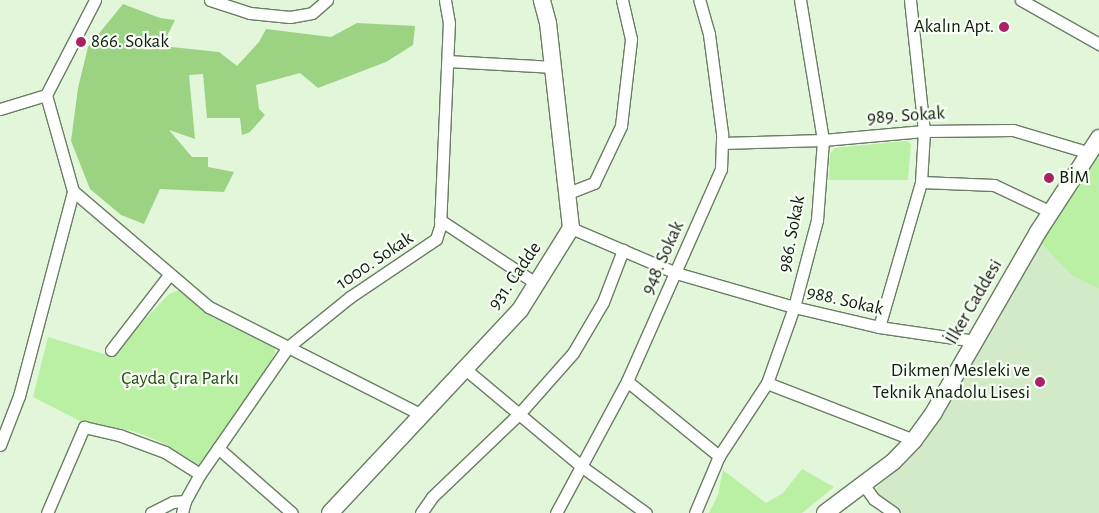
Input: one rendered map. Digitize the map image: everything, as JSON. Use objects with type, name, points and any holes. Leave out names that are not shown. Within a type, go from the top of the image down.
[{"type":"main road","points":[[542,0],[553,67],[571,228]]},
{"type":"main road","name":"İlker Caddesi","points":[[825,513],[863,484],[914,440],[1099,138]]},
{"type":"main road","name":"931. Cadde","points":[[330,513],[420,414],[520,310],[571,228]]},
{"type":"street","points":[[0,445],[73,191],[46,95],[95,0]]},
{"type":"street","points":[[210,0],[250,13],[290,17],[312,13],[327,0]]},
{"type":"street","name":"1000. Sokak","points":[[184,507],[200,474],[288,347],[366,285],[433,244],[440,220],[448,61],[449,22],[445,0]]},
{"type":"street","points":[[568,193],[594,182],[621,126],[631,39],[622,0]]},
{"type":"street","name":"948. Sokak","points":[[556,513],[627,381],[721,169],[722,143],[710,34],[699,0]]},
{"type":"street","name":"986. Sokak","points":[[695,513],[719,456],[766,383],[794,307],[817,220],[823,140],[800,0]]},
{"type":"street","points":[[879,328],[921,182],[924,131],[910,0]]},
{"type":"street","points":[[1021,0],[1099,44]]},
{"type":"street","points":[[448,61],[553,67]]},
{"type":"street","points":[[0,109],[46,95]]},
{"type":"street","name":"989. Sokak","points":[[722,143],[823,140],[924,131],[1013,130],[1090,153]]},
{"type":"street","points":[[921,182],[994,185],[1052,212]]},
{"type":"street","points":[[73,191],[168,275],[209,307],[420,414]]},
{"type":"street","points":[[440,220],[537,284]]},
{"type":"street","name":"988. Sokak","points":[[571,228],[676,273],[794,307],[879,328],[975,341]]},
{"type":"street","points":[[421,513],[432,497],[519,414],[573,353],[602,302],[623,250]]},
{"type":"street","points":[[111,350],[168,275]]},
{"type":"street","points":[[464,368],[581,466],[646,513]]},
{"type":"street","points":[[627,381],[719,456]]},
{"type":"street","points":[[766,383],[914,440]]},
{"type":"street","points":[[47,513],[84,428],[119,435],[165,452],[200,474]]},
{"type":"street","points":[[218,448],[292,513]]},
{"type":"street","points":[[863,484],[874,499],[894,513]]},
{"type":"street","points":[[150,513],[173,502],[184,507]]},
{"type":"shaded area","points":[[1041,243],[1070,274],[1099,289],[1099,513],[902,513],[876,494],[874,490],[920,448],[940,420]]},
{"type":"green space","points":[[123,4],[160,18],[175,20],[162,46],[219,52],[237,66],[259,42],[266,29],[331,37],[357,23],[415,26],[413,45],[386,62],[318,88],[300,73],[256,85],[259,109],[265,115],[250,132],[242,135],[240,118],[207,118],[203,74],[189,75],[195,139],[169,130],[192,157],[208,157],[208,167],[234,172],[224,192],[160,189],[144,224],[121,215],[90,189],[71,141],[78,88],[88,47]]},
{"type":"green space","points":[[906,141],[911,144],[908,180],[829,180],[830,154],[835,148]]},
{"type":"green space","points":[[1099,154],[1099,289],[1070,274],[1041,243]]},
{"type":"green space","name":"Çayda Çıra Parkı","points":[[179,290],[214,318],[250,331],[275,346],[275,353],[267,368],[200,466],[161,442],[133,431],[80,421],[33,397],[48,337],[110,356],[169,294]]},
{"type":"green space","points":[[802,469],[834,487],[802,513],[709,513],[718,495],[723,470],[766,503],[783,493]]},
{"type":"place","name":"Akalın Apt.","points":[[1004,27]]},
{"type":"place","name":"866. Sokak","points":[[81,42]]},
{"type":"place","name":"BİM","points":[[1049,178]]},
{"type":"place","name":"Dikmen Mesleki ve Teknik Anadolu Lisesi","points":[[1040,382]]}]
